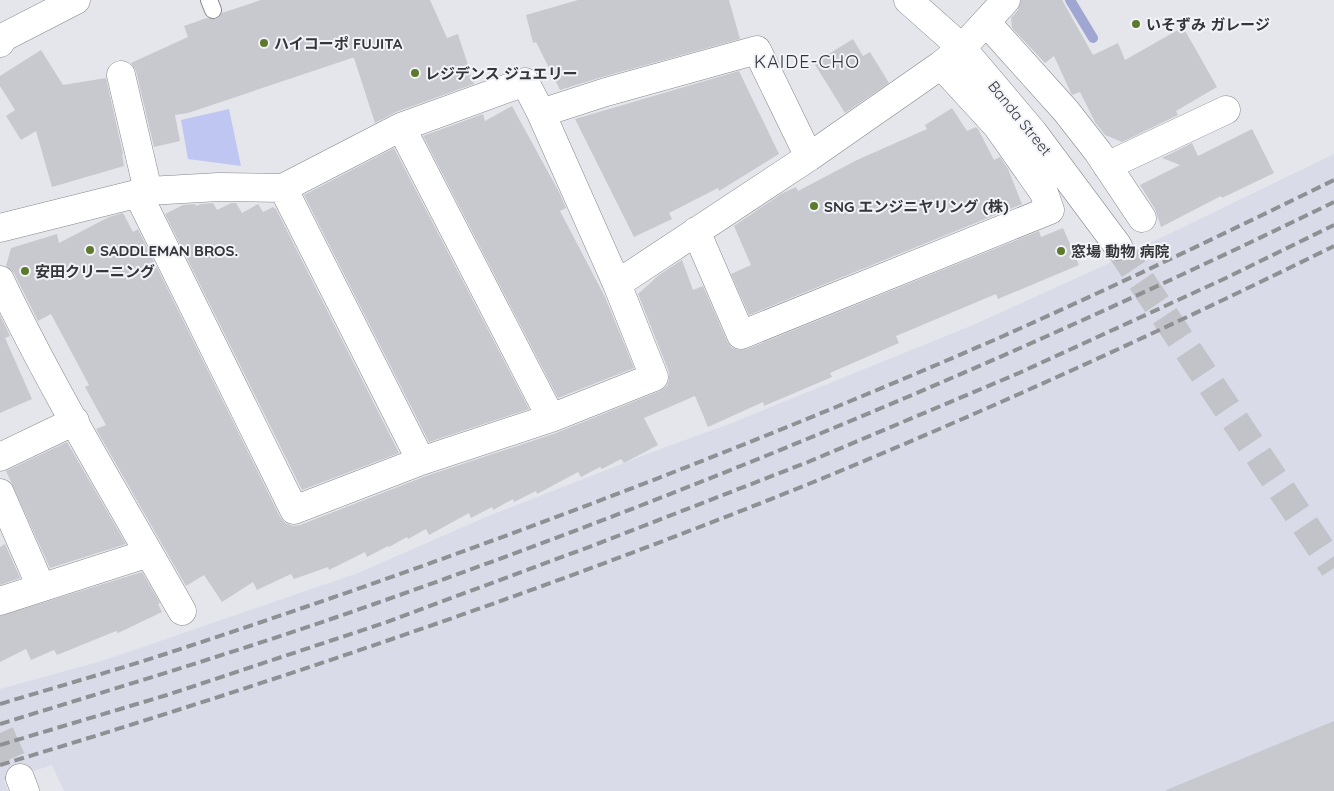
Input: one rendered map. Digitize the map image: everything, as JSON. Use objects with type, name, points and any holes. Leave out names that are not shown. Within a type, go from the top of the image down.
[{"type":"street","points":[[1,36],[76,0]]},
{"type":"street","name":"Banda Street","points":[[908,0],[951,56],[1033,132],[1118,246]]},
{"type":"street","points":[[617,284],[809,157],[951,56],[1006,0]]},
{"type":"street","points":[[986,22],[1066,111],[1107,166],[1142,218]]},
{"type":"street","points":[[541,113],[606,92],[757,50],[809,157]]},
{"type":"street","points":[[696,231],[741,335],[1050,210],[1044,192],[997,126],[951,56]]},
{"type":"street","points":[[0,228],[143,193],[219,187],[283,188],[401,127],[525,82],[541,113],[617,284],[654,377],[551,418],[422,460],[294,510],[143,193],[121,75]]},
{"type":"street","points":[[1107,166],[1226,110]]},
{"type":"street","points":[[401,127],[551,418]]},
{"type":"street","points":[[283,188],[422,460]]},
{"type":"street","points":[[0,280],[75,421],[182,611]]},
{"type":"street","points":[[0,457],[75,421]]},
{"type":"street","points":[[0,493],[41,588]]},
{"type":"street","points":[[0,601],[149,554]]},
{"type":"shaded area","points":[[229,109],[241,166],[188,159],[181,120]]},
{"type":"shaded area","points":[[1334,154],[1334,791],[64,791],[52,765],[4,781],[8,791],[0,791],[0,689],[102,661],[358,573],[486,517],[729,424],[973,325],[1101,267]]},
{"type":"building","points":[[261,0],[430,0],[447,38],[458,34],[474,84],[396,112],[375,123],[354,58],[352,58],[188,113],[175,115],[180,141],[154,147],[136,71],[131,63],[188,37],[184,26],[207,18],[216,19],[222,13]]},
{"type":"building","points":[[578,0],[729,0],[740,39],[560,90],[536,42],[533,43],[526,15]]},
{"type":"building","points":[[1021,0],[1062,0],[1093,55],[1118,43],[1125,60],[1183,27],[1217,87],[1176,111],[1178,115],[1122,142],[1105,135],[1095,122],[1080,92],[1072,95],[1054,56],[1045,63],[1012,28],[1011,18],[1018,10]]},
{"type":"building","points":[[853,39],[863,56],[870,52],[889,83],[845,113],[814,63]]},
{"type":"building","points":[[41,50],[63,85],[106,78],[124,166],[52,187],[36,131],[21,140],[6,116],[15,110],[0,86],[0,76]]},
{"type":"building","points":[[739,71],[779,154],[719,191],[718,188],[669,213],[672,219],[634,237],[575,119]]},
{"type":"building","points":[[512,106],[559,192],[566,208],[560,211],[605,297],[634,368],[558,398],[423,136],[483,114],[485,121]]},
{"type":"building","points":[[952,108],[967,131],[976,127],[978,129],[994,160],[1000,157],[1008,169],[1022,204],[749,315],[731,274],[751,265],[734,226],[781,194],[796,187],[798,191],[857,160],[927,129],[925,125]]},
{"type":"building","points":[[1252,129],[1274,173],[1222,198],[1221,196],[1161,227],[1155,209],[1140,185],[1180,165],[1162,158],[1192,143],[1198,156]]},
{"type":"building","points":[[394,148],[529,409],[429,442],[304,195]]},
{"type":"building","points":[[213,203],[217,210],[231,203],[236,203],[242,213],[258,204],[263,212],[273,207],[276,209],[399,453],[302,490],[165,214],[183,205],[195,204],[196,206]]},
{"type":"building","points":[[123,213],[133,232],[138,229],[280,517],[285,523],[293,526],[300,525],[426,476],[556,433],[660,391],[667,386],[669,372],[638,294],[659,275],[682,260],[693,290],[703,286],[727,341],[732,348],[739,350],[747,349],[1039,231],[1041,237],[1063,228],[1079,265],[998,299],[996,294],[896,336],[899,343],[830,373],[832,377],[764,406],[763,402],[708,427],[695,396],[644,418],[658,445],[624,463],[621,459],[581,477],[578,472],[537,494],[536,491],[514,502],[513,499],[493,510],[492,507],[471,518],[469,513],[429,535],[426,529],[367,557],[365,552],[329,570],[328,567],[294,579],[291,574],[257,590],[253,582],[222,602],[204,575],[186,586],[96,429],[106,425],[85,387],[89,385],[51,314],[38,321],[14,273],[6,266],[11,248],[57,234],[59,243],[109,217]]},
{"type":"building","points":[[0,315],[10,336],[5,338],[32,399],[0,413]]},
{"type":"building","points":[[67,442],[126,544],[50,568],[6,471]]},
{"type":"building","points":[[5,544],[20,578],[0,585],[0,547]]},
{"type":"building","points":[[142,572],[160,603],[158,604],[162,612],[118,633],[116,631],[57,655],[54,650],[31,660],[26,649],[0,662],[0,616]]},
{"type":"building","points":[[1334,721],[1334,791],[1166,791],[1166,790]]},
{"type":"waterway","points":[[1070,0],[1093,38]]},
{"type":"tunnel","points":[[1118,246],[1334,568]]},
{"type":"tunnel","points":[[0,733],[20,778]]},
{"type":"railway","points":[[0,704],[159,656],[266,621],[478,546],[689,466],[1001,337],[1168,260],[1334,180]]},
{"type":"railway","points":[[0,724],[284,635],[377,603],[499,559],[742,466],[1099,313],[1334,202]]},
{"type":"railway","points":[[0,745],[167,695],[384,623],[597,544],[808,462],[1019,373],[1226,278],[1334,225]]},
{"type":"railway","points":[[0,765],[309,667],[513,596],[716,521],[882,454],[1012,397],[1206,308],[1334,246]]},
{"type":"place","name":"いそずみ ガレージ","points":[[1136,24]]},
{"type":"place","name":"ハイコーポ FUJITA","points":[[264,43]]},
{"type":"place","name":"レジデンス ジュエリー","points":[[415,73]]},
{"type":"place","name":"SNG エンジニヤリング (株)","points":[[814,206]]},
{"type":"place","name":"SADDLEMAN BROS.","points":[[90,250]]},
{"type":"place","name":"窓場 動物 病院","points":[[1061,251]]},
{"type":"place","name":"安田クリーニング","points":[[25,271]]},
{"type":"district","name":"KAIDE-CHO","points":[[807,61]]}]
